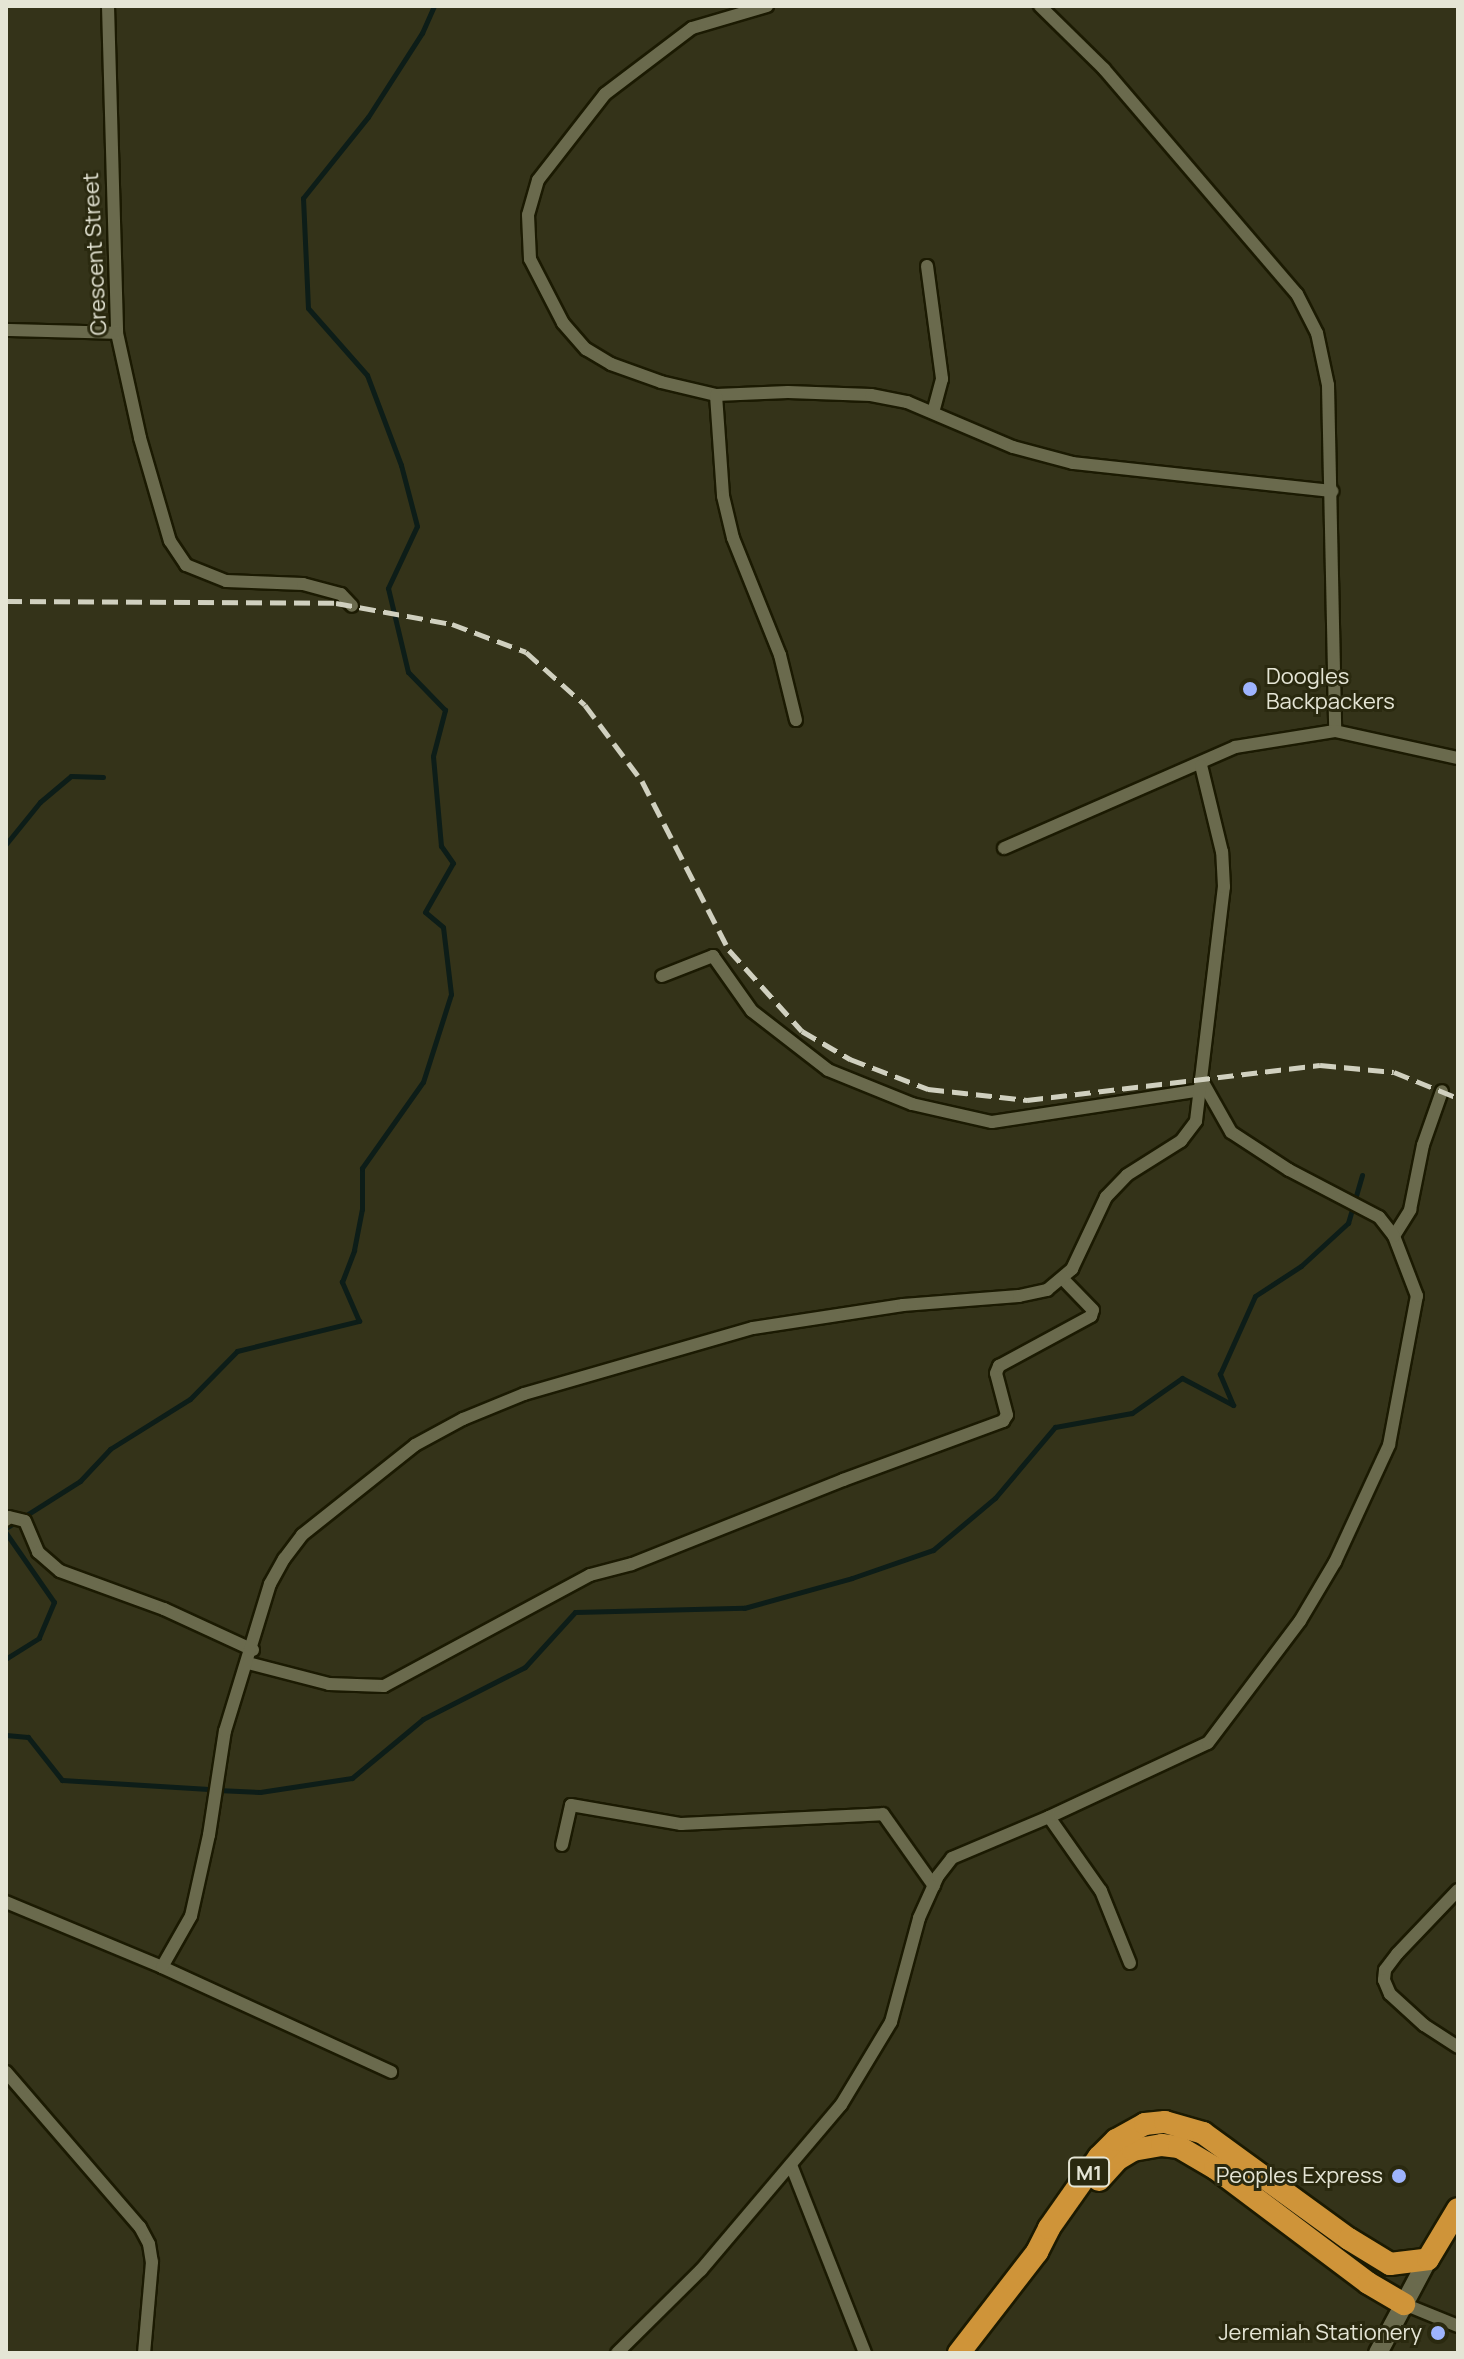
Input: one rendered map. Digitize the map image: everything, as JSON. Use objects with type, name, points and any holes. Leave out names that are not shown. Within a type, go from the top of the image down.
[{"type":"highway","name":"M1","points":[[959,2353],[1037,2252],[1049,2228],[1107,2148],[1133,2129],[1165,2122],[1203,2133],[1349,2239],[1390,2264],[1428,2259]]},
{"type":"highway","name":"M1","points":[[1037,2252],[1058,2236],[1118,2159],[1133,2150],[1162,2145],[1179,2147],[1215,2168],[1368,2283],[1404,2304]]},
{"type":"highway","points":[[1428,2259],[1458,2209]]},
{"type":"street","name":"Crescent Street","points":[[108,6],[117,333],[140,438],[170,541],[186,565],[226,581],[303,584],[341,594],[352,606]]},
{"type":"street","points":[[767,6],[692,28],[605,94],[538,180],[528,215],[530,259],[563,323],[586,349],[611,364],[661,382],[716,395],[788,392],[871,395],[907,402],[1013,447],[1073,463],[1332,491]]},
{"type":"street","points":[[1040,6],[1104,69],[1297,294],[1317,333],[1328,385],[1335,731]]},
{"type":"street","points":[[927,266],[942,379],[933,412]]},
{"type":"street","points":[[6,330],[117,333]]},
{"type":"street","points":[[716,395],[723,496],[733,538],[780,655],[796,720]]},
{"type":"street","points":[[1004,848],[1201,765],[1235,747],[1335,731],[1458,758]]},
{"type":"street","points":[[162,1967],[191,1916],[209,1835],[220,1756],[270,1584],[302,1535],[415,1445],[463,1419],[524,1394],[753,1328],[903,1305],[1019,1296],[1047,1290],[1072,1269],[1106,1197],[1127,1175],[1190,1132],[1196,1121],[1224,887],[1222,852],[1201,765]]},
{"type":"street","points":[[662,976],[713,956],[752,1011],[828,1070],[912,1104],[992,1122],[1200,1085]]},
{"type":"street","points":[[617,2353],[701,2270],[831,2120],[891,2022],[919,1918],[952,1858],[1208,1743],[1300,1621],[1321,1586],[1389,1445],[1417,1296],[1394,1236],[1379,1217],[1289,1170],[1231,1132],[1200,1085]]},
{"type":"street","points":[[1394,1236],[1410,1210],[1423,1145],[1442,1091]]},
{"type":"street","points":[[6,1520],[9,1517],[25,1521],[38,1552],[60,1571],[164,1609],[250,1656],[329,1684],[384,1686],[590,1575],[632,1564],[843,1480],[1003,1421],[1007,1415],[996,1373],[999,1366],[1091,1316],[1093,1310],[1063,1279]]},
{"type":"street","points":[[562,1845],[571,1805],[681,1824],[883,1814],[934,1886]]},
{"type":"street","points":[[1049,1817],[1101,1891],[1130,1963]]},
{"type":"street","points":[[1458,1890],[1397,1954],[1385,1970],[1384,1980],[1390,1994],[1424,2025],[1458,2047]]},
{"type":"street","points":[[6,1902],[162,1967],[391,2072]]},
{"type":"street","points":[[6,2072],[132,2218],[149,2244],[152,2262],[144,2353]]},
{"type":"street","points":[[791,2165],[865,2353]]},
{"type":"street","points":[[1378,2353],[1428,2259]]},
{"type":"street","points":[[1404,2304],[1458,2326]]},
{"type":"waterway","points":[[6,1528],[80,1481],[110,1449],[190,1399],[237,1351],[359,1321],[342,1282],[354,1250],[362,1209],[362,1168],[423,1082],[451,994],[443,927],[425,912],[453,863],[441,846],[433,756],[445,710],[408,672],[388,588],[417,526],[401,465],[367,375],[308,308],[303,198],[368,117],[422,33],[434,6]]},
{"type":"waterway","points":[[6,844],[40,802],[71,776],[103,777]]},
{"type":"waterway","points":[[217,1790],[260,1792],[352,1778],[423,1719],[525,1667],[575,1612],[744,1608],[852,1578],[933,1550],[995,1498],[1055,1427],[1132,1413],[1182,1378],[1233,1405],[1220,1374],[1255,1296],[1301,1266],[1348,1223],[1362,1175]]},
{"type":"waterway","points":[[6,1533],[54,1602],[39,1638],[6,1659]]},
{"type":"waterway","points":[[6,1735],[28,1737],[62,1780],[209,1789]]},
{"type":"railway","points":[[6,601],[336,603],[452,624],[526,652],[585,705],[642,781],[729,950],[802,1031],[850,1059],[928,1089],[1027,1100],[1320,1065],[1394,1072],[1458,1098]]},
{"type":"place","name":"Doogles Backpackers","points":[[1250,689]]},
{"type":"place","name":"Peoples Express","points":[[1399,2176]]},
{"type":"place","name":"Jeremiah Stationery","points":[[1438,2333]]}]
